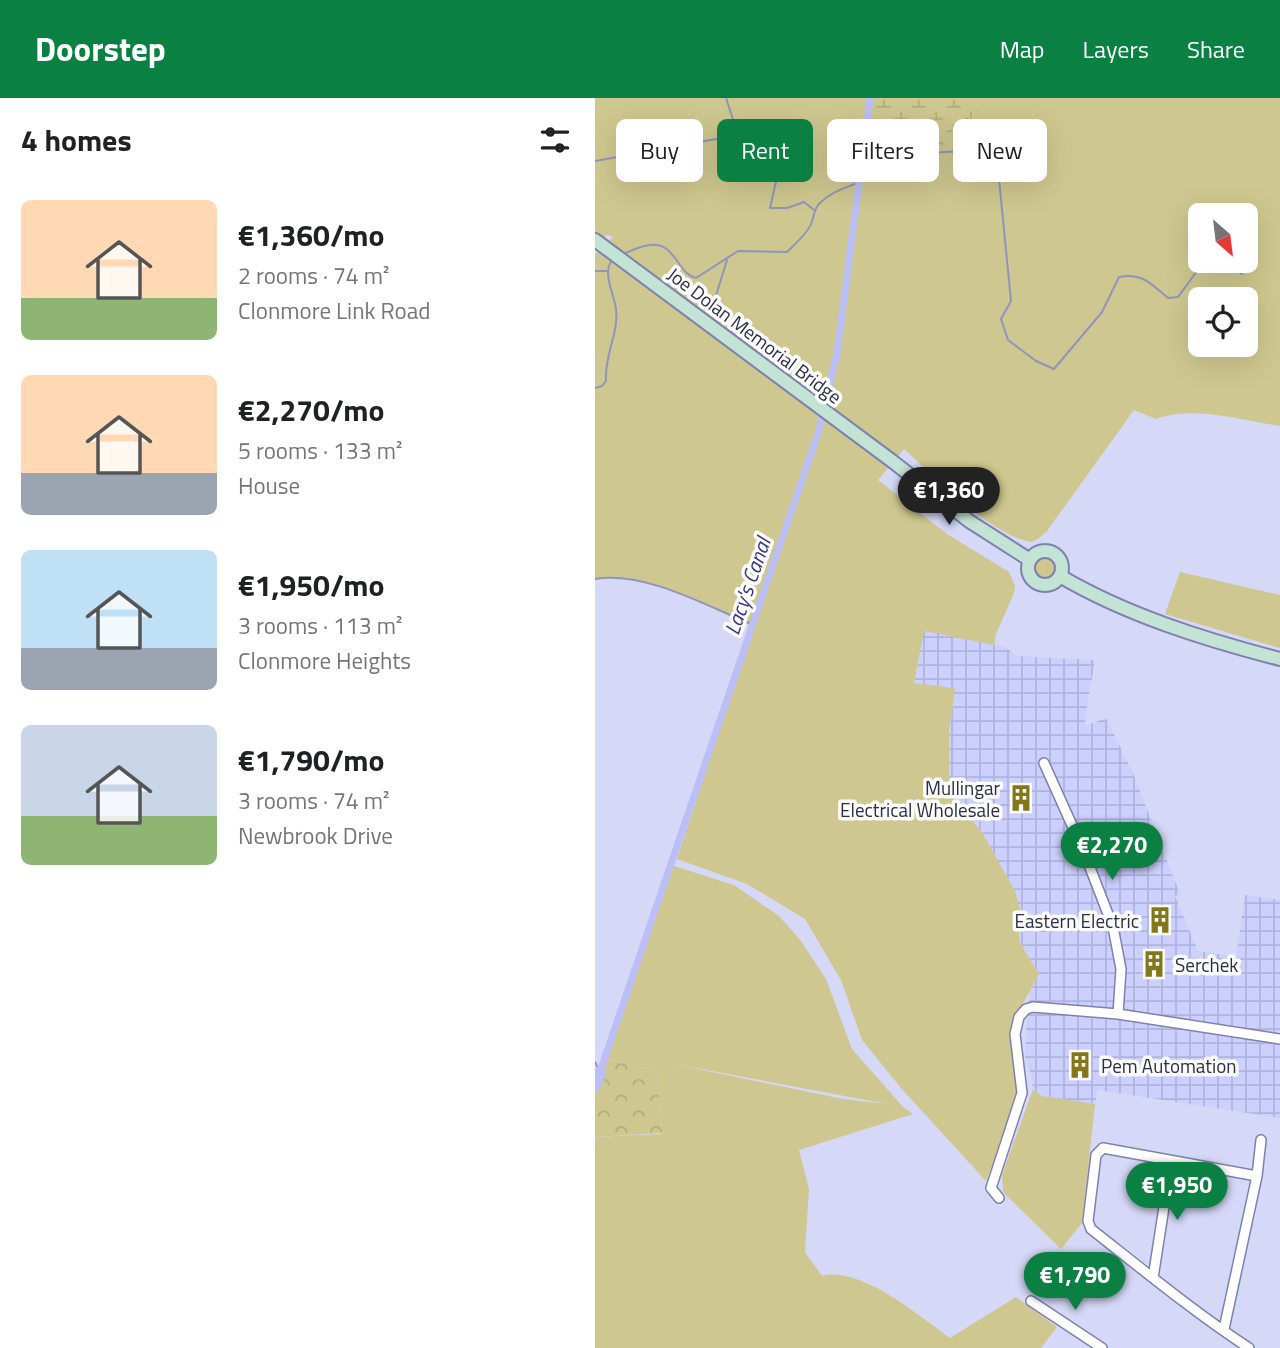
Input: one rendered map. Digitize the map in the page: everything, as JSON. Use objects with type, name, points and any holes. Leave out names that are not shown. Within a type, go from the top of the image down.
[{"type":"main road","name":"Joe Dolan Memorial Bridge","points":[[595,240],[969,521],[1030,560]]},
{"type":"main road","points":[[1037,553],[1052,553],[1060,560],[1060,576],[1048,585],[1037,584],[1029,576],[1030,560],[1037,553]]},
{"type":"main road","points":[[1060,576],[1110,604],[1149,619],[1280,659]]},
{"type":"street","points":[[1044,763],[1084,852],[1113,927],[1121,969],[1118,1014]]},
{"type":"street","points":[[999,1198],[991,1188],[1022,1093],[1015,1034],[1019,1017],[1026,1009],[1033,1007],[1118,1014],[1280,1039]]},
{"type":"street","points":[[1224,1329],[1257,1176],[1261,1140]]},
{"type":"street","points":[[1249,1348],[1153,1278],[1091,1228],[1088,1221],[1096,1156],[1103,1148],[1257,1176]]},
{"type":"street","points":[[1153,1278],[1171,1162]]},
{"type":"street","points":[[1031,1301],[1102,1348]]},
{"type":"shaded area","points":[[924,630],[1005,647],[1017,656],[1095,660],[1085,726],[1106,718],[1133,773],[1180,894],[1175,896],[1198,951],[1236,957],[1245,895],[1280,900],[1280,1118],[1098,1090],[1095,1104],[1042,1096],[1033,1089],[1025,1057],[1026,1032],[1030,992],[1039,974],[1020,943],[1018,927],[1023,922],[1015,891],[983,834],[956,800],[949,786],[949,732],[955,688],[914,684]]},
{"type":"green space","points":[[595,98],[870,98],[868,119],[827,119],[827,182],[939,182],[939,154],[953,152],[953,182],[1047,182],[1047,119],[971,119],[980,98],[1280,98],[1280,426],[1201,413],[1156,419],[1134,410],[1047,531],[1032,542],[999,529],[981,517],[904,449],[878,480],[947,534],[1009,572],[1015,586],[994,645],[924,631],[914,683],[955,688],[949,732],[949,784],[956,800],[983,834],[1015,891],[1024,922],[1018,927],[1020,943],[1039,974],[1015,1022],[1011,1043],[1018,1078],[1017,1094],[1006,1132],[986,1181],[901,1088],[862,1040],[841,980],[805,919],[747,884],[677,859],[753,627],[655,585],[615,578],[595,579],[595,254],[613,237],[607,235],[595,249]]},
{"type":"green space","points":[[870,98],[980,98],[971,119],[953,119],[953,152],[939,154],[939,119],[868,119]]},
{"type":"green space","points":[[1045,556],[1053,560],[1057,568],[1053,576],[1045,580],[1037,576],[1033,568],[1037,560]]},
{"type":"green space","points":[[1180,572],[1280,595],[1280,648],[1165,614]]},
{"type":"green space","points":[[674,866],[734,885],[779,916],[801,941],[826,979],[852,1049],[903,1107],[913,1114],[799,1150],[809,1189],[805,1252],[822,1276],[854,1278],[871,1285],[950,1338],[1016,1297],[1057,1327],[1041,1348],[595,1348],[595,1137],[662,1134],[658,1071],[604,1059]],"holes":[[[669,1063],[887,1104],[843,1099]]]},
{"type":"green space","points":[[604,1059],[658,1071],[662,1133],[595,1137],[595,1086]]},
{"type":"green space","points":[[1033,1089],[1042,1096],[1095,1104],[1082,1223],[1061,1249],[1003,1192],[1002,1175]]},
{"type":"waterway","points":[[726,98],[738,135],[774,139],[780,164],[770,208],[787,208],[804,202],[814,210]]},
{"type":"waterway","name":"Lacy's Canal","points":[[600,1072],[818,433],[837,353],[870,98]]},
{"type":"waterway","points":[[595,161],[717,139]]},
{"type":"waterway","points":[[623,254],[642,246],[658,245],[670,252],[684,270],[696,278],[738,251],[787,252],[809,228],[817,206],[834,193],[913,160],[946,152],[981,158],[998,169],[1011,301],[1001,319],[1008,340],[1036,361],[1054,369],[1102,312],[1119,277],[1140,278],[1168,298],[1178,297],[1196,273]]},
{"type":"waterway","points":[[595,388],[606,381],[615,327],[616,309],[608,277],[612,260]]},
{"type":"waterway","points":[[714,302],[727,260]]},
{"type":"waterway","points":[[595,271],[608,271]]},
{"type":"waterway","points":[[595,579],[615,578],[655,585],[754,625]]},
{"type":"waterway","name":"Lacy's Canal","points":[[595,1062],[600,1072]]},
{"type":"waterway","points":[[595,1086],[600,1072]]},
{"type":"place","name":"Mullingar Electrical Wholesale","points":[[1021,798]]},
{"type":"place","name":"Eastern Electric","points":[[1160,920]]},
{"type":"place","name":"Serchek","points":[[1154,964]]},
{"type":"place","name":"Pem Automation","points":[[1080,1065]]}]
